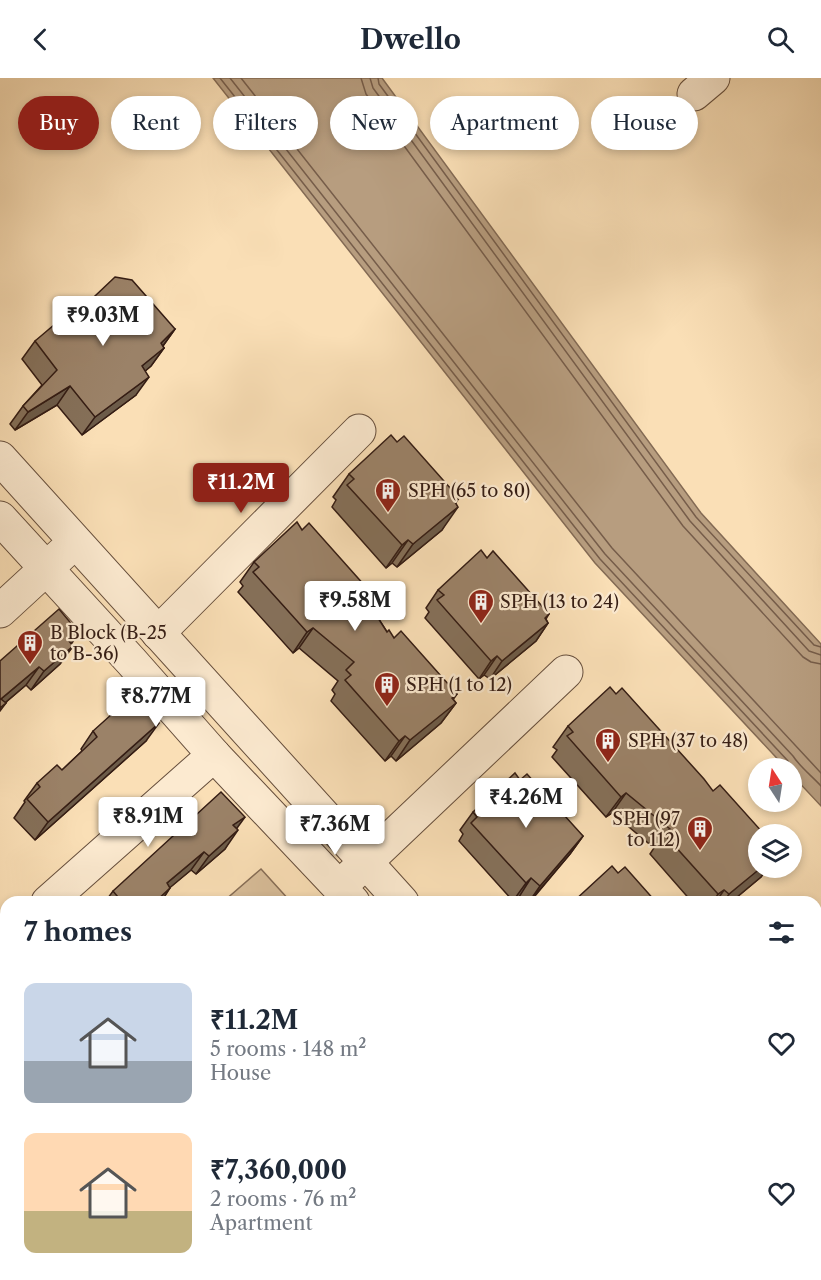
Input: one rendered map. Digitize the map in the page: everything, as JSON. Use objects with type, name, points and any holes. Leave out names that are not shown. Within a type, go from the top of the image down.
[{"type":"street","points":[[158,633],[359,431]]},
{"type":"street","points":[[0,458],[396,896]]},
{"type":"street","points":[[0,518],[47,567],[214,755],[347,894],[365,862],[567,672]]},
{"type":"street","points":[[0,611],[75,542]]},
{"type":"street","points":[[55,896],[214,755]]},
{"type":"shaded area","points":[[261,869],[285,896],[230,896]]},
{"type":"water","points":[[213,78],[382,78],[395,96],[330,96],[330,150],[418,150],[418,127],[430,143],[430,150],[435,150],[701,513],[821,644],[821,806],[802,786],[802,758],[777,758],[595,563],[270,150],[318,150],[318,96],[227,96]]},
{"type":"building","points":[[115,277],[132,280],[175,329],[161,343],[164,348],[142,366],[149,377],[95,417],[70,386],[28,412],[23,406],[57,370],[35,341],[74,308],[77,313]]},
{"type":"building","points":[[391,435],[397,442],[404,436],[459,498],[455,502],[458,507],[413,544],[408,540],[402,545],[347,485],[354,479],[349,474]]},
{"type":"building","points":[[297,522],[302,530],[309,523],[365,586],[360,590],[387,632],[389,630],[394,638],[401,631],[457,694],[452,698],[456,703],[410,740],[405,736],[399,741],[345,680],[351,675],[346,670],[354,662],[313,628],[307,632],[253,572],[259,567],[254,562]]},
{"type":"building","points":[[481,550],[487,558],[493,551],[549,614],[545,618],[548,623],[502,661],[497,656],[491,661],[437,600],[444,595],[438,590]]},
{"type":"building","name":"B Block (B-25 to B-36)","points":[[59,609],[79,633],[69,641],[73,646],[44,671],[39,667],[1,699],[6,703],[0,708],[0,661]]},
{"type":"building","points":[[610,687],[616,694],[622,688],[713,791],[720,785],[755,824],[748,824],[749,878],[729,894],[724,890],[718,894],[664,834],[670,829],[626,793],[621,797],[567,736],[573,732],[568,726]]},
{"type":"building","points":[[138,701],[159,723],[48,822],[27,799],[40,787],[37,783],[57,765],[62,770],[97,737],[93,731],[122,705],[126,710]]},
{"type":"building","points":[[515,773],[520,780],[527,774],[583,836],[540,886],[531,878],[526,883],[471,823],[477,817],[473,812]]},
{"type":"building","points":[[221,792],[245,817],[233,825],[238,830],[209,856],[204,852],[167,883],[170,888],[161,896],[117,896],[113,891]]},
{"type":"building","points":[[612,866],[618,873],[625,867],[651,896],[580,896]]},
{"type":"place","name":"SPH (65 to 80)","points":[[388,514]]},
{"type":"place","name":"SPH (13 to 24)","points":[[481,625]]},
{"type":"place","name":"B Block (B-25 to B-36)","points":[[30,666]]},
{"type":"place","name":"SPH (1 to 12)","points":[[387,708]]},
{"type":"place","name":"SPH (37 to 48)","points":[[608,764]]},
{"type":"place","name":"SPH (97 to 112)","points":[[700,852]]}]
